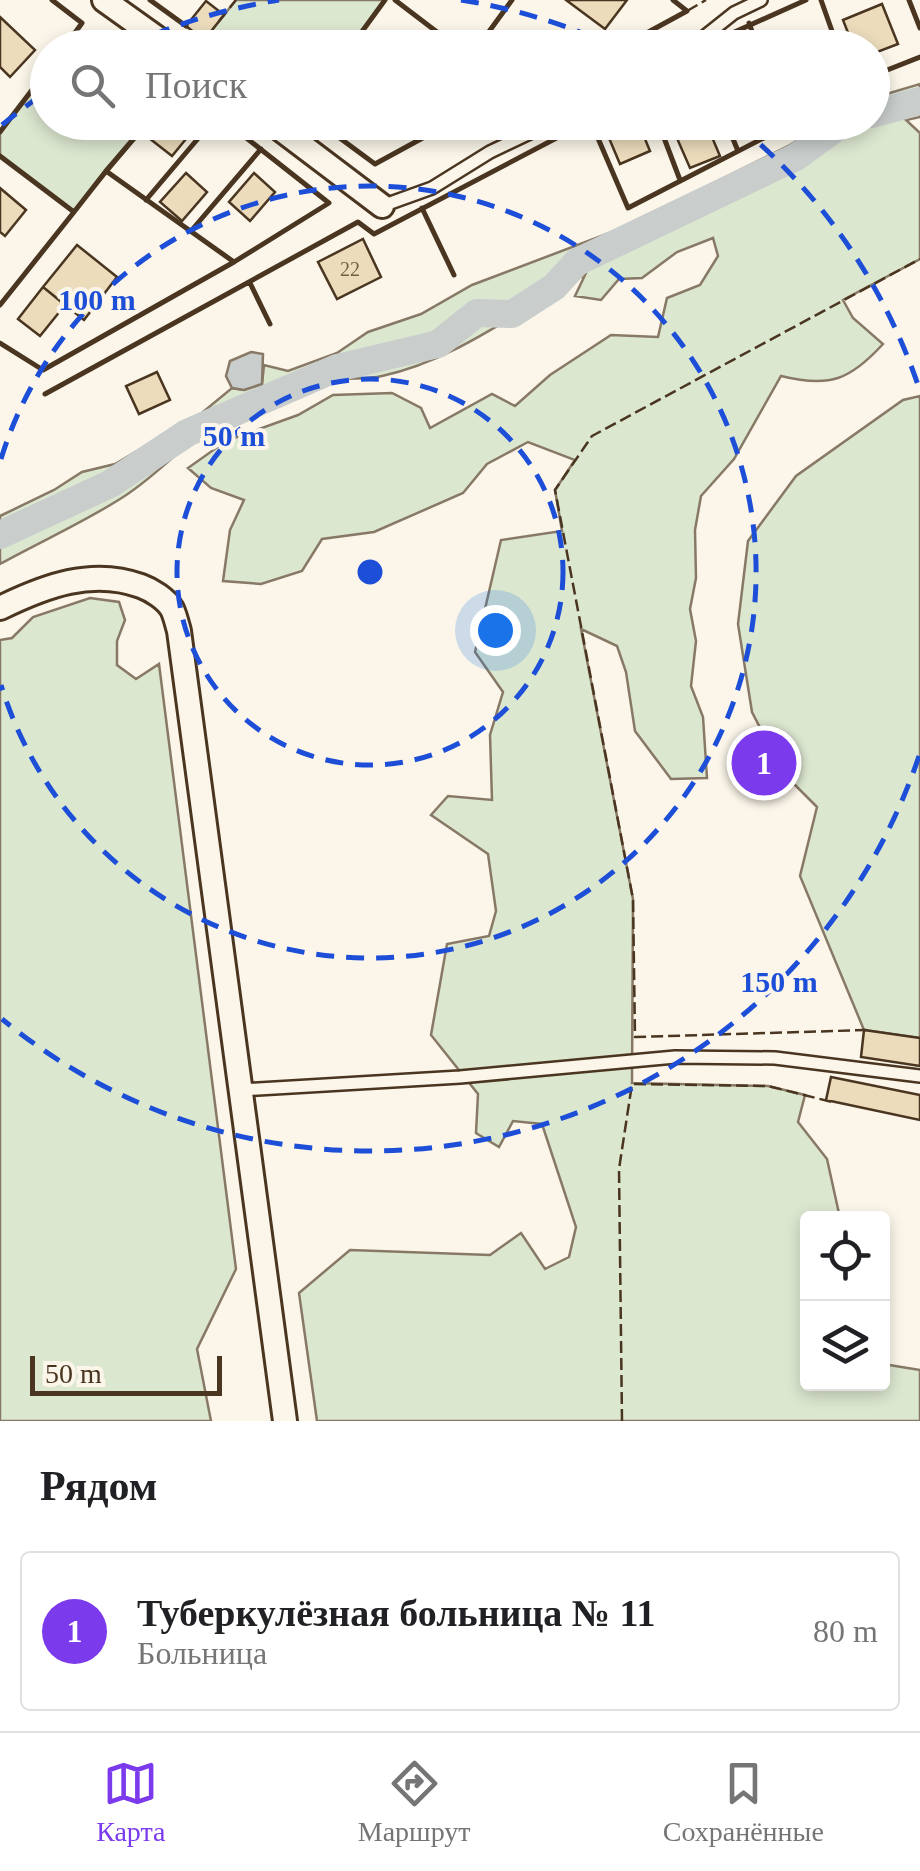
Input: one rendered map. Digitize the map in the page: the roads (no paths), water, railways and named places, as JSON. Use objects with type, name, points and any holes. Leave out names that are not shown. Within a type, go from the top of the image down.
[{"type":"street","points":[[104,0],[145,30]]},
{"type":"street","points":[[295,140],[382,206]]},
{"type":"street","points":[[0,608],[52,586],[84,578],[120,578],[151,590],[170,606],[179,631],[284,1421]]},
{"type":"lane","points":[[712,30],[734,12],[762,0]]},
{"type":"lane","points":[[382,206],[432,188],[515,140]]},
{"type":"lane","points":[[241,1090],[460,1077],[675,1057],[775,1058],[920,1076]]},
{"type":"waterway","points":[[890,109],[920,101]]},
{"type":"waterway","points":[[0,535],[110,484],[187,433],[337,368],[438,344],[477,313],[512,314],[554,287],[577,262],[796,157],[819,140]]},
{"type":"place","name":"Туберкулёзная больница № 11","points":[[764,763]]}]
